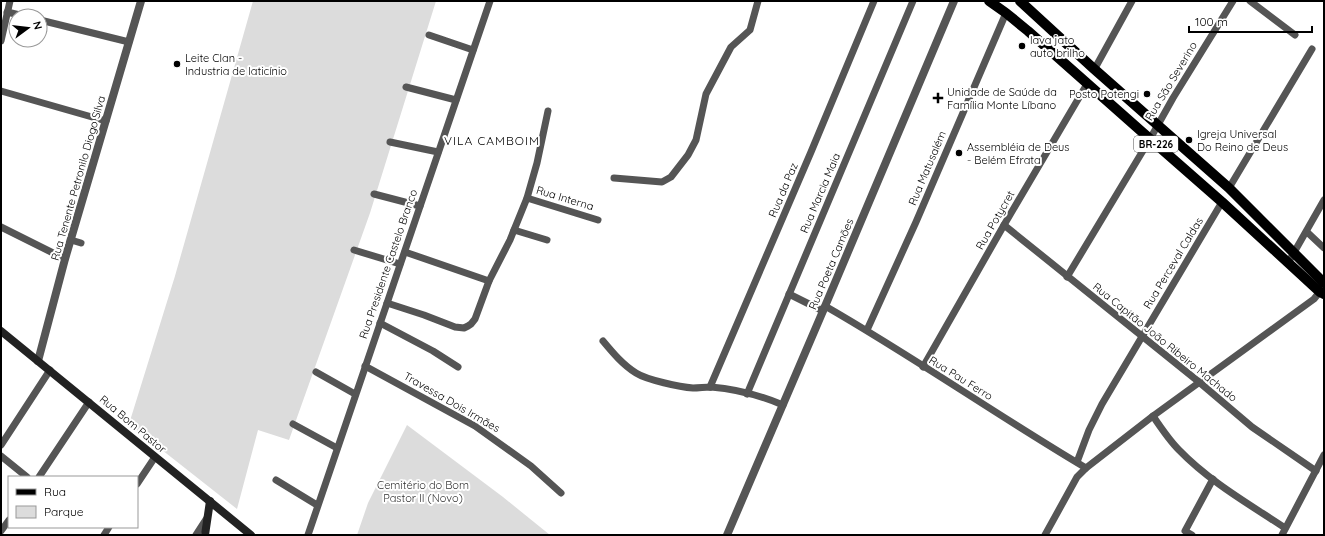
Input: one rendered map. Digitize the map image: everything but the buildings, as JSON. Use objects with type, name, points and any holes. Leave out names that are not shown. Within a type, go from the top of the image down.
[{"type":"main road","name":"BR-226","points":[[989,1],[1006,13],[1222,202],[1288,263],[1323,291]]},
{"type":"main road","name":"BR-226","points":[[1020,1],[1094,70],[1229,188],[1324,282]]},
{"type":"main road","name":"Rua Bom Pastor","points":[[1,331],[251,535]]},
{"type":"main road","points":[[205,535],[210,501]]},
{"type":"street","points":[[1,41],[3,23],[10,1]]},
{"type":"street","name":"Rua Tenente Petronilo Diogo Silva","points":[[38,360],[65,259],[140,1]]},
{"type":"street","name":"Rua Presidente Castelo Branco","points":[[308,535],[490,1]]},
{"type":"street","points":[[614,178],[662,182],[671,177],[688,155],[696,140],[706,94],[731,47],[750,30],[758,1]]},
{"type":"street","name":"Rua da Paz","points":[[710,387],[812,152],[874,1]]},
{"type":"street","name":"Rua Marcia Maia","points":[[747,394],[913,1]]},
{"type":"street","name":"Rua Poeta Camões","points":[[727,535],[954,1]]},
{"type":"street","points":[[1094,70],[1132,1]]},
{"type":"street","name":"Rua São Severino","points":[[1068,277],[1150,139],[1172,98],[1233,1]]},
{"type":"street","points":[[1250,1],[1295,35]]},
{"type":"street","name":"Rua Matusalém","points":[[867,330],[916,222],[1006,13]]},
{"type":"street","points":[[48,22],[129,42]]},
{"type":"street","points":[[429,35],[474,50]]},
{"type":"street","points":[[1229,188],[1312,49]]},
{"type":"street","name":"Rua Potycret","points":[[923,367],[1087,84]]},
{"type":"street","points":[[406,87],[456,100]]},
{"type":"street","points":[[1,91],[106,121]]},
{"type":"street","points":[[387,303],[455,327],[464,328],[472,324],[489,281],[514,230],[527,198],[537,163],[548,111]]},
{"type":"street","points":[[390,142],[438,152]]},
{"type":"street","points":[[374,194],[420,206]]},
{"type":"street","name":"Rua Interna","points":[[527,198],[598,220]]},
{"type":"street","points":[[1288,263],[1324,200]]},
{"type":"street","name":"Rua Perceval Caldas","points":[[1077,462],[1089,430],[1102,404],[1222,202]]},
{"type":"street","name":"Rua Capitão João Ribeiro Machado","points":[[1004,226],[1252,426],[1316,471]]},
{"type":"street","points":[[1,227],[65,259]]},
{"type":"street","points":[[514,230],[547,240]]},
{"type":"street","points":[[1307,232],[1324,248]]},
{"type":"street","points":[[71,240],[81,244]]},
{"type":"street","points":[[354,250],[400,264]]},
{"type":"street","points":[[405,252],[489,281]]},
{"type":"street","points":[[1045,535],[1077,477],[1086,468],[1153,416],[1323,291]]},
{"type":"street","name":"Rua Pau Ferro","points":[[789,294],[867,330],[923,367],[1086,468]]},
{"type":"street","points":[[380,323],[433,351],[458,367]]},
{"type":"street","points":[[603,341],[624,364],[636,374],[647,378],[688,388],[710,387],[747,394],[771,400],[783,405]]},
{"type":"street","name":"Travessa Dois Irmães","points":[[365,366],[475,426],[531,466],[561,492]]},
{"type":"street","points":[[1,445],[50,370]]},
{"type":"street","points":[[316,372],[355,394]]},
{"type":"street","points":[[40,476],[89,402]]},
{"type":"street","points":[[1153,416],[1165,434],[1195,465],[1284,532],[1324,455]]},
{"type":"street","points":[[293,424],[337,448]]},
{"type":"street","points":[[1,456],[26,476]]},
{"type":"street","points":[[138,482],[155,457]]},
{"type":"street","points":[[1192,535],[1185,531],[1213,479]]},
{"type":"street","points":[[276,480],[317,505]]},
{"type":"street","points":[[196,535],[207,518]]},
{"type":"street","points":[[1,531],[8,521]]},
{"type":"green space","points":[[253,1],[436,1],[370,213],[289,440],[258,430],[237,509],[129,424],[175,276]]},
{"type":"green space","name":"Cemitério do Bom Pastor II (Novo)","points":[[407,425],[503,497],[550,535],[357,535],[368,503]]},
{"type":"place","name":"lava jato auto brilho","points":[[1022,46]]},
{"type":"place","name":"Leite Clan - Industria de laticínio","points":[[177,64]]},
{"type":"place","name":"Posto Potengi","points":[[1147,94]]},
{"type":"place","name":"Unidade de Saúde da Família Monte Líbano","points":[[938,98]]},
{"type":"place","name":"Igreja Universal Do Reino de Deus","points":[[1189,140]]},
{"type":"place","name":"Assembléia de Deus - Belém Efrata","points":[[959,153]]},
{"type":"district","name":"VILA CAMBOIM","points":[[492,140]]}]
